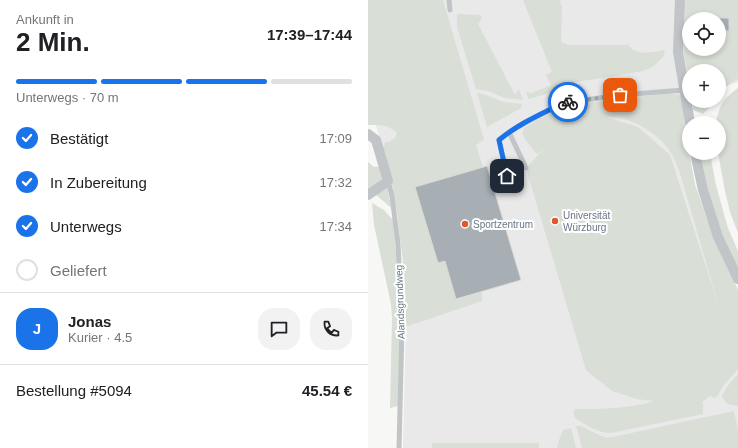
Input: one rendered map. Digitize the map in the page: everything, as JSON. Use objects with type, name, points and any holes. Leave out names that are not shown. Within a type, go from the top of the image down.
[{"type":"street","points":[[680,0],[678,52],[682,77]]},
{"type":"street","points":[[368,134],[376,140],[388,180],[368,195]]},
{"type":"street","points":[[697,160],[703,190],[718,237],[738,279]]},
{"type":"lane","points":[[449,0],[450,10]]},
{"type":"lane","points":[[507,176],[499,140],[509,132],[563,103],[620,95],[682,90]]},
{"type":"lane","points":[[509,132],[526,168]]},
{"type":"lane","name":"Alandsgrundweg","points":[[388,180],[392,196],[397,238],[402,328],[399,448]]},
{"type":"shaded area","name":"Universität Würzburg","points":[[368,0],[738,0],[738,82],[726,86],[726,64],[682,64],[682,108],[684,116],[682,116],[682,160],[690,160],[695,185],[715,242],[738,290],[738,448],[403,448],[406,324],[410,272],[398,199],[375,122]]},
{"type":"shaded area","points":[[368,0],[443,0],[484,140],[476,145],[483,167],[415,187],[438,263],[445,261],[456,298],[482,291],[482,301],[405,327],[403,263],[397,213],[393,189],[383,149],[385,142],[389,142],[395,138],[397,133],[380,125],[368,125]]},
{"type":"shaded area","points":[[523,0],[561,0],[561,42],[568,45],[628,44],[635,51],[645,53],[665,50],[663,57],[654,66],[643,71],[577,82],[529,99],[526,92],[528,91],[530,94],[551,85],[546,75],[552,72]]},
{"type":"shaded area","points":[[685,0],[738,0],[738,79],[726,87],[726,64],[686,64],[684,56],[726,56],[726,12],[685,12]]},
{"type":"shaded area","points":[[457,14],[480,15],[482,18],[478,24],[515,95],[519,89],[523,100],[505,98],[488,91],[476,89],[457,27]]},
{"type":"shaded area","points":[[738,88],[738,233],[730,212],[719,160],[726,160],[726,116],[718,116],[720,108],[726,108],[726,98]]},
{"type":"shaded area","points":[[477,93],[504,102],[522,104],[521,108],[487,127]]},
{"type":"shaded area","points":[[670,93],[680,95],[682,98],[684,116],[682,116],[682,160],[690,160],[695,185],[715,242],[738,290],[738,369],[715,398],[710,396],[702,402],[703,414],[611,433],[597,430],[579,421],[575,418],[574,410],[625,407],[654,401],[637,399],[612,391],[586,370],[526,168],[544,149],[537,154],[522,134],[524,128],[557,109],[564,106]],"holes":[[[606,117],[616,117],[645,128],[661,140],[673,156],[679,170],[720,310],[670,155],[638,127]]]},
{"type":"shaded area","points":[[693,108],[709,108],[703,114],[693,110]]},
{"type":"shaded area","points":[[702,160],[711,160],[716,185],[728,228],[738,251],[738,268],[724,240],[713,210]]},
{"type":"shaded area","points":[[368,162],[374,167],[381,166],[383,178],[368,192]]},
{"type":"shaded area","points":[[387,186],[391,206],[390,207],[375,194]]},
{"type":"shaded area","points":[[372,203],[384,210],[393,220],[395,239],[400,333],[398,406],[390,408],[391,304],[374,225]]},
{"type":"shaded area","points":[[738,374],[738,406],[727,404],[722,397]]},
{"type":"shaded area","points":[[734,411],[738,430],[738,448],[582,448],[576,426],[580,426],[608,438]]},
{"type":"shaded area","points":[[571,428],[576,448],[557,448],[563,430]]},
{"type":"shaded area","points":[[432,443],[539,443],[539,448],[432,448]]},
{"type":"building","points":[[726,18],[729,18],[729,31],[726,31]]},
{"type":"building","name":"Sportzentrum","points":[[487,166],[521,280],[456,299],[445,261],[438,263],[415,187]]},
{"type":"way so far","points":[[568,102],[620,95]]},
{"type":"place","name":"Universität Würzburg","points":[[555,221]]},
{"type":"place","name":"Sportzentrum","points":[[465,224]]},
{"type":"route","points":[[507,176],[499,140],[523,124],[563,103],[568,102]]}]
